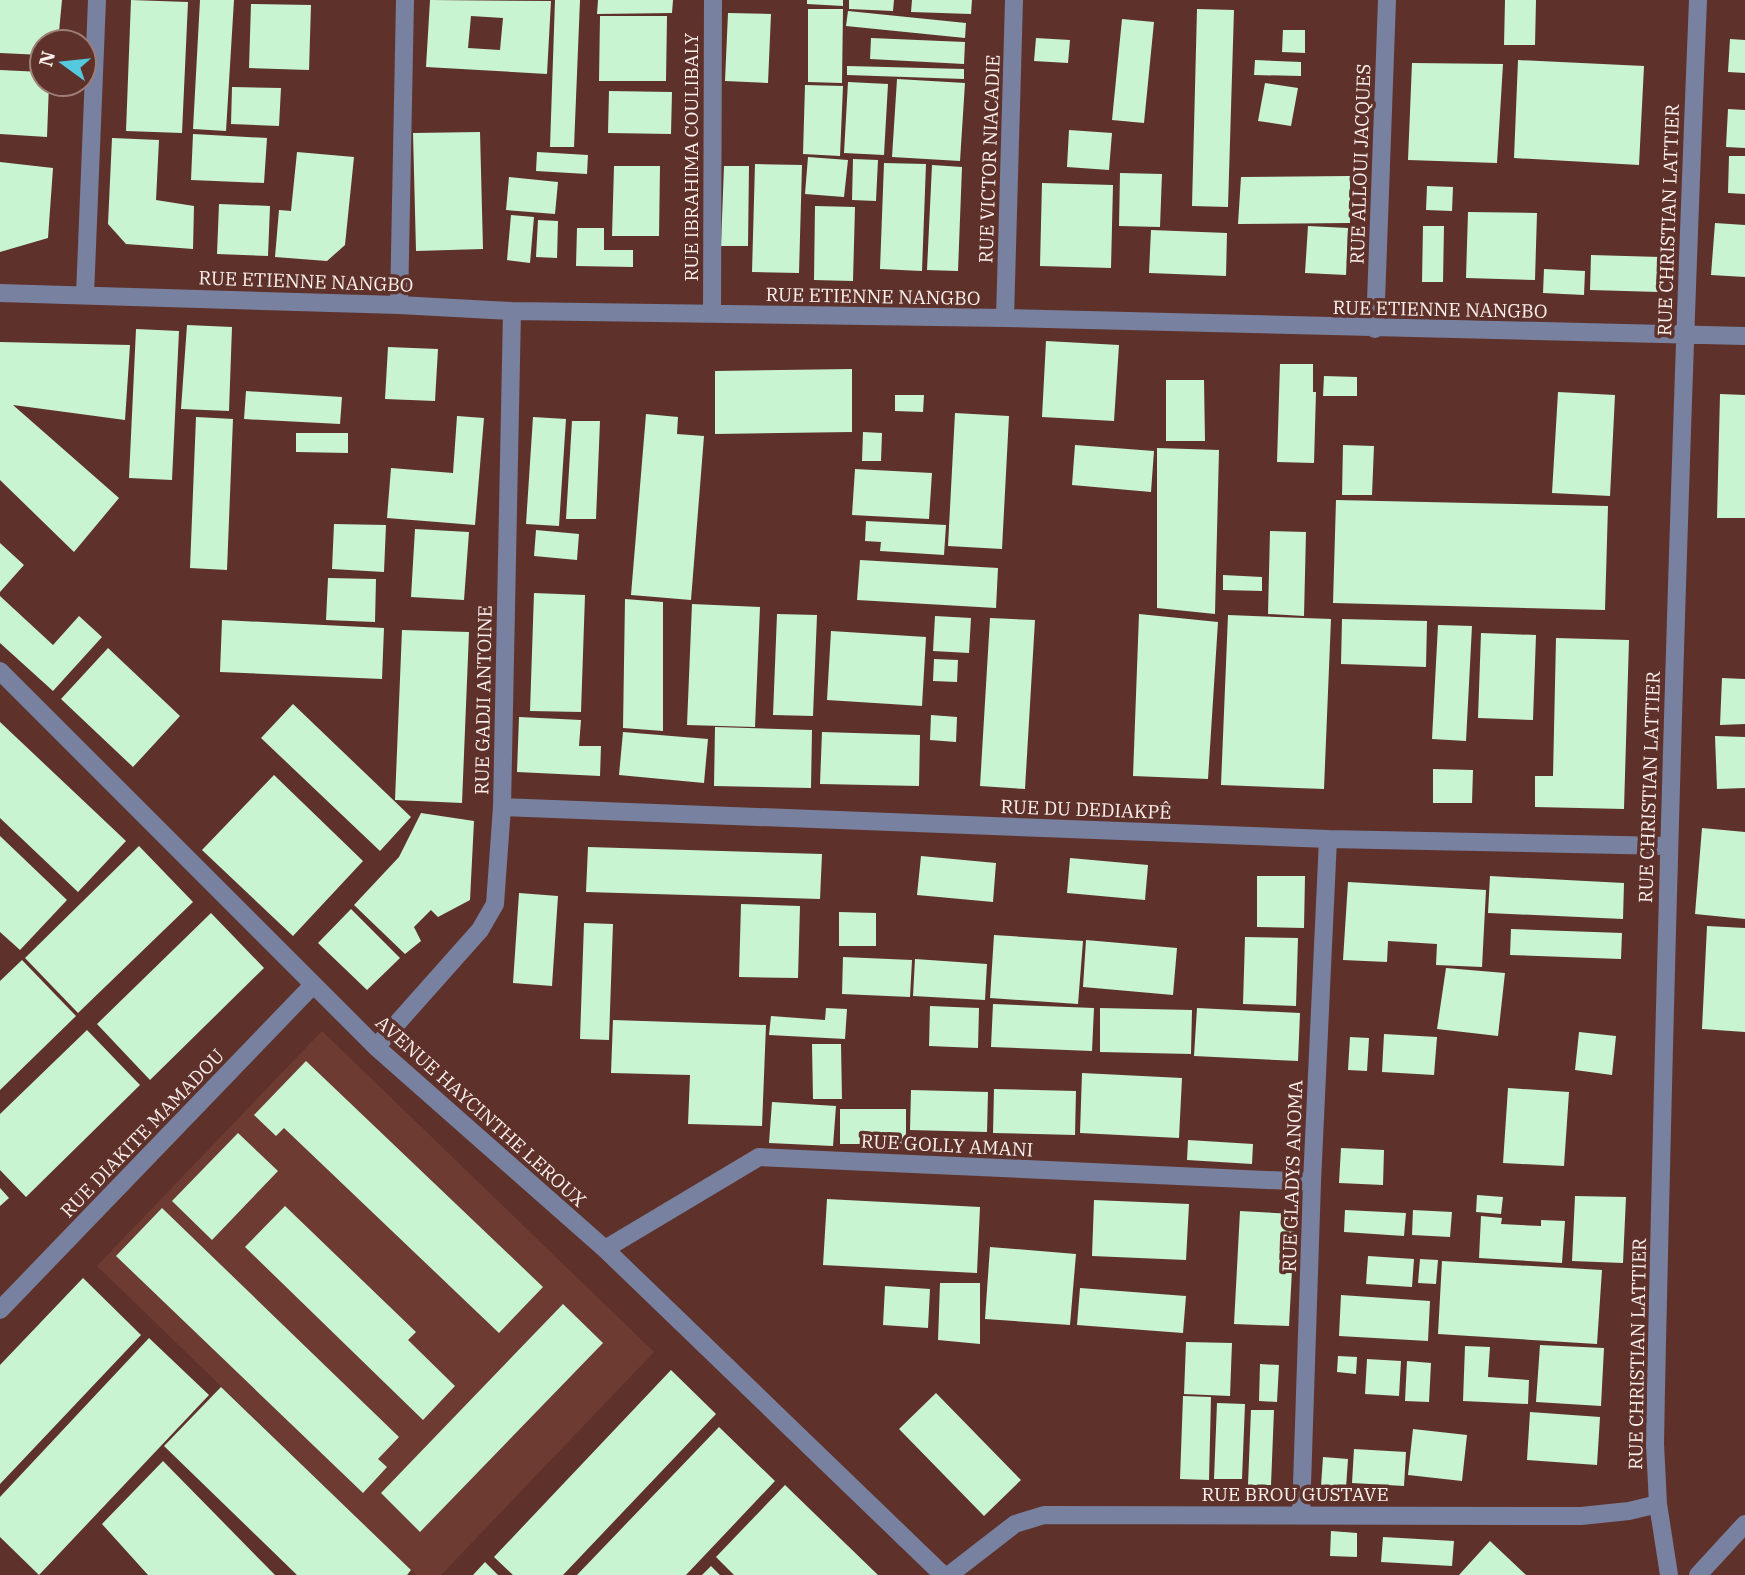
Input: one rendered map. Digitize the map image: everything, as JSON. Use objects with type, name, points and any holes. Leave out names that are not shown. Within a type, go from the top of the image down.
[{"type":"street","points":[[85,295],[97,0]]},
{"type":"street","points":[[399,305],[405,0]]},
{"type":"street","name":"RUE IBRAHIMA COULIBALY","points":[[712,314],[713,0]]},
{"type":"street","name":"RUE VICTOR NIACADIE","points":[[1005,318],[1014,0]]},
{"type":"street","name":"RUE ALLOUI JACQUES","points":[[1375,329],[1387,0]]},
{"type":"street","name":"RUE CHRISTIAN LATTIER","points":[[1669,1575],[1658,1504],[1656,1389],[1667,846],[1698,0]]},
{"type":"street","name":"RUE ETIENNE NANGBO","points":[[0,293],[512,311],[1005,318],[1745,337]]},
{"type":"street","name":"RUE GADJI ANTOINE","points":[[376,1047],[480,930],[495,904],[502,807],[512,311]]},
{"type":"street","name":"AVENUE HAYCINTHE LEROUX","points":[[0,671],[376,1047],[605,1249],[943,1575]]},
{"type":"street","name":"RUE DU DEDIAKPÊ","points":[[502,807],[1328,839],[1667,846]]},
{"type":"street","name":"RUE GLADYS ANOMA","points":[[1301,1515],[1312,1182],[1328,839]]},
{"type":"street","name":"RUE DIAKITE MAMADOU","points":[[0,1310],[313,985]]},
{"type":"street","name":"RUE GOLLY AMANI","points":[[605,1249],[759,1157],[1312,1182]]},
{"type":"street","name":"RUE BROU GUSTAVE","points":[[949,1575],[1015,1524],[1044,1515],[1581,1516],[1629,1511],[1658,1504]]},
{"type":"street","points":[[1698,1575],[1745,1524]]},
{"type":"shaded area","points":[[322,1031],[654,1352],[441,1575],[416,1575],[97,1266]]},
{"type":"building","points":[[0,0],[62,0],[59,28],[28,28],[28,54],[0,53]]},
{"type":"building","points":[[131,0],[188,2],[182,133],[126,131]]},
{"type":"building","points":[[200,0],[234,0],[226,131],[193,129]]},
{"type":"building","points":[[430,0],[551,1],[547,74],[426,67]],"holes":[[[471,16],[503,18],[500,50],[468,48]]]},
{"type":"building","points":[[555,0],[580,0],[574,147],[550,147]]},
{"type":"building","points":[[598,0],[673,0],[672,13],[597,14]]},
{"type":"building","points":[[807,0],[843,0],[843,6],[807,4]]},
{"type":"building","points":[[849,0],[894,0],[893,11],[849,9]]},
{"type":"building","points":[[912,0],[972,0],[971,14],[911,12]]},
{"type":"building","points":[[1505,0],[1536,0],[1535,45],[1504,45]]},
{"type":"building","points":[[251,4],[311,5],[309,70],[249,68]]},
{"type":"building","points":[[808,9],[843,9],[842,83],[808,82]]},
{"type":"building","points":[[1197,9],[1234,10],[1228,207],[1192,206]]},
{"type":"building","points":[[848,11],[966,23],[965,38],[846,26]]},
{"type":"building","points":[[728,13],[771,14],[768,83],[725,81]]},
{"type":"building","points":[[600,16],[667,16],[666,81],[599,81]]},
{"type":"building","points":[[1122,19],[1154,22],[1144,123],[1112,120]]},
{"type":"building","points":[[1283,30],[1305,30],[1305,53],[1282,52]]},
{"type":"building","points":[[871,38],[965,42],[964,64],[870,59]]},
{"type":"building","points":[[1036,38],[1070,40],[1068,63],[1034,61]]},
{"type":"building","points":[[1730,39],[1745,40],[1745,73],[1728,72]]},
{"type":"building","points":[[1255,60],[1301,62],[1301,76],[1254,75]]},
{"type":"building","points":[[1518,60],[1644,66],[1639,165],[1514,158]]},
{"type":"building","points":[[1412,63],[1503,64],[1497,163],[1408,160]]},
{"type":"building","points":[[847,66],[964,69],[964,79],[847,75]]},
{"type":"building","points":[[0,70],[28,71],[28,98],[48,98],[47,137],[0,134]]},
{"type":"building","points":[[897,79],[965,83],[960,161],[892,157]]},
{"type":"building","points":[[848,82],[888,84],[884,155],[844,153]]},
{"type":"building","points":[[1265,83],[1298,88],[1291,126],[1258,121]]},
{"type":"building","points":[[805,85],[843,86],[840,156],[803,154]]},
{"type":"building","points":[[232,87],[281,88],[279,126],[231,124]]},
{"type":"building","points":[[609,91],[672,92],[671,134],[608,133]]},
{"type":"building","points":[[1728,109],[1745,110],[1745,148],[1726,147]]},
{"type":"building","points":[[1069,130],[1112,133],[1109,170],[1067,167]]},
{"type":"building","points":[[480,132],[483,249],[416,251],[413,133]]},
{"type":"building","points":[[193,134],[267,138],[264,183],[191,180]]},
{"type":"building","points":[[112,138],[159,140],[156,200],[194,206],[193,249],[126,244],[108,224]]},
{"type":"building","points":[[297,152],[354,157],[345,245],[327,261],[275,257],[279,210],[291,211]]},
{"type":"building","points":[[537,152],[588,155],[587,174],[536,171]]},
{"type":"building","points":[[1729,156],[1745,156],[1745,194],[1728,193]]},
{"type":"building","points":[[808,157],[848,160],[844,197],[805,194]]},
{"type":"building","points":[[853,159],[878,160],[876,201],[852,200]]},
{"type":"building","points":[[0,162],[53,168],[48,238],[0,252]]},
{"type":"building","points":[[884,163],[926,164],[922,271],[880,269]]},
{"type":"building","points":[[755,164],[802,165],[799,273],[752,272]]},
{"type":"building","points":[[932,165],[962,167],[958,271],[927,270]]},
{"type":"building","points":[[614,166],[660,166],[659,236],[612,236]]},
{"type":"building","points":[[724,166],[749,166],[748,246],[721,246]]},
{"type":"building","points":[[1120,173],[1162,174],[1160,227],[1119,226]]},
{"type":"building","points":[[1350,176],[1350,223],[1238,224],[1241,177]]},
{"type":"building","points":[[509,177],[558,182],[555,214],[506,210]]},
{"type":"building","points":[[1042,183],[1113,185],[1111,268],[1040,266]]},
{"type":"building","points":[[1427,186],[1453,187],[1452,211],[1426,210]]},
{"type":"building","points":[[219,204],[270,206],[268,256],[217,254]]},
{"type":"building","points":[[815,206],[855,207],[853,281],[814,280]]},
{"type":"building","points":[[1468,212],[1537,213],[1535,280],[1466,278]]},
{"type":"building","points":[[511,215],[534,217],[530,263],[507,260]]},
{"type":"building","points":[[538,220],[558,221],[557,258],[536,257]]},
{"type":"building","points":[[1715,223],[1745,225],[1745,277],[1711,275]]},
{"type":"building","points":[[1308,226],[1348,228],[1346,275],[1305,273]]},
{"type":"building","points":[[1423,226],[1444,226],[1443,282],[1422,282]]},
{"type":"building","points":[[577,228],[604,228],[604,250],[633,250],[633,267],[576,266]]},
{"type":"building","points":[[1151,230],[1227,233],[1226,276],[1149,273]]},
{"type":"building","points":[[1591,255],[1660,257],[1659,292],[1590,290]]},
{"type":"building","points":[[1544,269],[1585,271],[1584,295],[1543,293]]},
{"type":"building","points":[[187,325],[232,327],[229,411],[181,409]]},
{"type":"building","points":[[136,329],[179,331],[172,480],[129,478]]},
{"type":"building","points":[[1046,341],[1119,345],[1114,421],[1042,417]]},
{"type":"building","points":[[0,342],[130,345],[125,420],[13,405],[119,498],[74,552],[0,480]]},
{"type":"building","points":[[388,347],[438,349],[435,401],[385,399]]},
{"type":"building","points":[[1280,364],[1313,364],[1313,392],[1316,392],[1314,463],[1277,462]]},
{"type":"building","points":[[852,369],[852,432],[715,434],[715,371]]},
{"type":"building","points":[[1324,376],[1357,377],[1357,396],[1323,396]]},
{"type":"building","points":[[1166,380],[1204,380],[1205,441],[1166,441]]},
{"type":"building","points":[[246,391],[342,397],[340,424],[244,419]]},
{"type":"building","points":[[1558,392],[1615,395],[1610,496],[1552,493]]},
{"type":"building","points":[[1720,394],[1745,395],[1745,518],[1717,518]]},
{"type":"building","points":[[895,395],[924,395],[923,412],[895,411]]},
{"type":"building","points":[[955,413],[1009,416],[1002,549],[948,546]]},
{"type":"building","points":[[646,414],[678,417],[677,434],[704,436],[691,600],[631,595]]},
{"type":"building","points":[[457,416],[484,418],[475,525],[387,518],[391,468],[453,473]]},
{"type":"building","points":[[196,417],[233,419],[227,570],[190,568]]},
{"type":"building","points":[[533,417],[566,419],[559,526],[526,524]]},
{"type":"building","points":[[572,421],[600,421],[596,519],[566,519]]},
{"type":"building","points":[[863,432],[882,433],[881,461],[862,461]]},
{"type":"building","points":[[296,433],[348,433],[348,453],[296,452]]},
{"type":"building","points":[[1075,445],[1154,451],[1151,492],[1072,485]]},
{"type":"building","points":[[1343,445],[1374,446],[1372,495],[1342,495]]},
{"type":"building","points":[[1157,448],[1219,450],[1215,614],[1157,608]]},
{"type":"building","points":[[855,469],[932,473],[929,519],[852,515]]},
{"type":"building","points":[[1336,500],[1608,506],[1605,610],[1333,603]]},
{"type":"building","points":[[866,521],[946,525],[944,555],[880,551],[881,542],[865,541]]},
{"type":"building","points":[[334,524],[386,525],[384,572],[332,569]]},
{"type":"building","points":[[415,529],[469,532],[464,600],[411,597]]},
{"type":"building","points":[[536,530],[579,534],[577,560],[534,556]]},
{"type":"building","points":[[1270,531],[1306,532],[1304,616],[1268,614]]},
{"type":"building","points":[[0,543],[24,565],[0,592]]},
{"type":"building","points":[[860,560],[998,568],[996,608],[857,600]]},
{"type":"building","points":[[1223,575],[1262,577],[1262,591],[1223,590]]},
{"type":"building","points":[[328,578],[376,579],[375,622],[326,620]]},
{"type":"building","points":[[534,593],[585,595],[581,712],[530,711]]},
{"type":"building","points":[[0,596],[53,645],[79,616],[102,637],[53,691],[0,643]]},
{"type":"building","points":[[625,599],[663,602],[663,731],[623,728]]},
{"type":"building","points":[[692,604],[760,607],[755,727],[687,725]]},
{"type":"building","points":[[777,614],[817,615],[813,716],[773,715]]},
{"type":"building","points":[[1139,614],[1218,622],[1208,779],[1133,776]]},
{"type":"building","points":[[1228,615],[1331,619],[1324,789],[1221,785]]},
{"type":"building","points":[[935,616],[971,618],[969,653],[933,651]]},
{"type":"building","points":[[990,618],[1035,620],[1025,789],[980,786]]},
{"type":"building","points":[[1342,619],[1427,621],[1426,667],[1341,664]]},
{"type":"building","points":[[222,620],[384,628],[382,679],[220,672]]},
{"type":"building","points":[[1438,625],[1472,626],[1466,741],[1432,739]]},
{"type":"building","points":[[402,630],[469,632],[462,803],[395,800]]},
{"type":"building","points":[[831,631],[926,637],[922,706],[827,700]]},
{"type":"building","points":[[1481,633],[1536,635],[1533,720],[1478,718]]},
{"type":"building","points":[[1556,638],[1629,640],[1624,809],[1535,807],[1535,776],[1553,776]]},
{"type":"building","points":[[108,648],[180,716],[133,767],[61,699]]},
{"type":"building","points":[[934,659],[958,660],[957,682],[933,681]]},
{"type":"building","points":[[1722,678],[1745,679],[1745,724],[1720,725]]},
{"type":"building","points":[[293,704],[411,817],[380,851],[261,738]]},
{"type":"building","points":[[931,715],[957,717],[956,742],[930,740]]},
{"type":"building","points":[[519,717],[581,720],[579,746],[601,746],[600,776],[517,772]]},
{"type":"building","points":[[0,722],[126,841],[78,892],[0,818]]},
{"type":"building","points":[[715,727],[812,730],[811,788],[714,786]]},
{"type":"building","points":[[623,732],[708,739],[704,783],[619,775]]},
{"type":"building","points":[[822,732],[920,735],[919,786],[820,784]]},
{"type":"building","points":[[1715,736],[1745,737],[1745,788],[1717,789]]},
{"type":"building","points":[[1433,769],[1473,770],[1472,803],[1433,803]]},
{"type":"building","points":[[274,775],[363,861],[293,936],[202,850]]},
{"type":"building","points":[[421,813],[474,821],[470,900],[438,917],[431,910],[414,927],[421,941],[405,954],[354,905],[399,857]]},
{"type":"building","points":[[1702,828],[1745,832],[1745,919],[1695,914]]},
{"type":"building","points":[[0,836],[67,900],[20,950],[0,932]]},
{"type":"building","points":[[139,846],[193,902],[78,1013],[25,958]]},
{"type":"building","points":[[588,847],[822,854],[820,899],[586,892]]},
{"type":"building","points":[[921,856],[996,863],[993,902],[917,895]]},
{"type":"building","points":[[1070,858],[1148,865],[1145,900],[1067,893]]},
{"type":"building","points":[[1257,876],[1305,876],[1304,928],[1257,927]]},
{"type":"building","points":[[1490,876],[1624,883],[1623,919],[1488,913]]},
{"type":"building","points":[[1348,882],[1486,890],[1482,967],[1436,965],[1437,944],[1388,941],[1387,962],[1343,960]]},
{"type":"building","points":[[519,893],[558,896],[552,986],[513,983]]},
{"type":"building","points":[[741,904],[800,906],[798,978],[739,977]]},
{"type":"building","points":[[351,909],[400,958],[367,990],[318,943]]},
{"type":"building","points":[[839,912],[876,913],[876,946],[839,946]]},
{"type":"building","points":[[211,913],[264,968],[150,1080],[97,1024]]},
{"type":"building","points":[[584,923],[613,924],[609,1040],[580,1039]]},
{"type":"building","points":[[1707,926],[1745,928],[1745,1032],[1702,1029]]},
{"type":"building","points":[[1511,929],[1622,933],[1621,959],[1510,955]]},
{"type":"building","points":[[994,935],[1083,941],[1078,1004],[990,998]]},
{"type":"building","points":[[1245,937],[1298,938],[1296,1006],[1243,1004]]},
{"type":"building","points":[[1086,940],[1177,948],[1173,995],[1083,987]]},
{"type":"building","points":[[843,957],[912,960],[910,997],[842,994]]},
{"type":"building","points":[[915,959],[987,964],[985,1000],[913,996]]},
{"type":"building","points":[[22,960],[76,1016],[0,1090],[0,981]]},
{"type":"building","points":[[1446,968],[1505,973],[1498,1036],[1437,1029]]},
{"type":"building","points":[[993,1004],[1094,1008],[1092,1051],[991,1047]]},
{"type":"building","points":[[930,1006],[979,1008],[978,1048],[929,1046]]},
{"type":"building","points":[[826,1008],[847,1009],[845,1039],[769,1035],[771,1016],[825,1020]]},
{"type":"building","points":[[1100,1008],[1192,1010],[1191,1054],[1100,1052]]},
{"type":"building","points":[[1197,1008],[1300,1013],[1298,1061],[1194,1056]]},
{"type":"building","points":[[613,1020],[766,1025],[762,1126],[688,1124],[690,1075],[611,1073]]},
{"type":"building","points":[[87,1030],[140,1085],[26,1197],[0,1170],[0,1114]]},
{"type":"building","points":[[1579,1032],[1616,1036],[1612,1075],[1575,1070]]},
{"type":"building","points":[[1384,1034],[1437,1037],[1434,1075],[1382,1072]]},
{"type":"building","points":[[1350,1037],[1369,1038],[1367,1071],[1348,1070]]},
{"type":"building","points":[[812,1044],[841,1044],[842,1099],[813,1099]]},
{"type":"building","points":[[306,1061],[543,1287],[499,1333],[284,1128],[276,1136],[254,1115]]},
{"type":"building","points":[[1082,1073],[1182,1078],[1179,1138],[1080,1133]]},
{"type":"building","points":[[1508,1088],[1569,1092],[1564,1166],[1503,1163]]},
{"type":"building","points":[[994,1089],[1076,1091],[1075,1135],[993,1133]]},
{"type":"building","points":[[911,1090],[988,1092],[987,1132],[910,1130]]},
{"type":"building","points":[[772,1102],[836,1106],[833,1146],[769,1143]]},
{"type":"building","points":[[840,1109],[906,1109],[906,1144],[840,1144]]},
{"type":"building","points":[[238,1133],[278,1171],[212,1240],[172,1201]]},
{"type":"building","points":[[1188,1140],[1253,1144],[1252,1164],[1187,1160]]},
{"type":"building","points":[[1341,1148],[1384,1150],[1383,1185],[1339,1183]]},
{"type":"building","points":[[0,1188],[9,1198],[0,1206]]},
{"type":"building","points":[[1477,1195],[1503,1197],[1501,1214],[1476,1212]]},
{"type":"building","points":[[1575,1196],[1626,1197],[1623,1263],[1572,1261]]},
{"type":"building","points":[[827,1199],[980,1207],[977,1273],[823,1265]]},
{"type":"building","points":[[1094,1200],[1189,1204],[1186,1260],[1092,1256]]},
{"type":"building","points":[[285,1206],[416,1332],[408,1340],[455,1386],[423,1420],[245,1247]]},
{"type":"building","points":[[162,1208],[399,1437],[378,1459],[387,1467],[363,1493],[116,1256]]},
{"type":"building","points":[[1345,1210],[1406,1213],[1404,1236],[1344,1232]]},
{"type":"building","points":[[1413,1210],[1452,1212],[1450,1237],[1412,1235]]},
{"type":"building","points":[[1240,1211],[1295,1214],[1289,1326],[1234,1324]]},
{"type":"building","points":[[1481,1216],[1502,1218],[1501,1224],[1541,1226],[1541,1220],[1565,1221],[1562,1263],[1479,1258]]},
{"type":"building","points":[[990,1247],[1076,1254],[1070,1325],[985,1319]]},
{"type":"building","points":[[1368,1256],[1414,1259],[1412,1287],[1366,1284]]},
{"type":"building","points":[[1420,1259],[1438,1260],[1436,1284],[1418,1283]]},
{"type":"building","points":[[1442,1261],[1602,1270],[1597,1344],[1438,1334]]},
{"type":"building","points":[[83,1278],[141,1335],[0,1484],[0,1365]]},
{"type":"building","points":[[940,1283],[980,1283],[980,1344],[938,1340]]},
{"type":"building","points":[[885,1286],[930,1289],[928,1328],[883,1325]]},
{"type":"building","points":[[1080,1288],[1186,1296],[1183,1333],[1077,1325]]},
{"type":"building","points":[[1341,1295],[1430,1301],[1428,1341],[1339,1336]]},
{"type":"building","points":[[563,1304],[603,1343],[420,1532],[381,1493]]},
{"type":"building","points":[[149,1338],[209,1395],[39,1575],[0,1537],[0,1497]]},
{"type":"building","points":[[1186,1342],[1232,1343],[1230,1396],[1184,1394]]},
{"type":"building","points":[[1540,1345],[1604,1348],[1601,1406],[1536,1402]]},
{"type":"building","points":[[1465,1346],[1490,1347],[1488,1377],[1529,1380],[1528,1404],[1463,1401]]},
{"type":"building","points":[[1338,1356],[1357,1357],[1356,1374],[1337,1372]]},
{"type":"building","points":[[1367,1359],[1401,1361],[1399,1396],[1365,1394]]},
{"type":"building","points":[[1407,1361],[1431,1363],[1429,1402],[1405,1401]]},
{"type":"building","points":[[1260,1364],[1279,1365],[1277,1402],[1259,1401]]},
{"type":"building","points":[[671,1370],[716,1414],[563,1575],[513,1575],[494,1557]]},
{"type":"building","points":[[221,1387],[411,1570],[407,1575],[297,1575],[164,1446]]},
{"type":"building","points":[[936,1393],[1021,1480],[984,1516],[899,1429]]},
{"type":"building","points":[[1183,1396],[1211,1397],[1209,1480],[1180,1479]]},
{"type":"building","points":[[1217,1403],[1245,1404],[1242,1479],[1214,1479]]},
{"type":"building","points":[[1251,1410],[1274,1410],[1271,1485],[1248,1485]]},
{"type":"building","points":[[1530,1412],[1600,1417],[1597,1465],[1527,1460]]},
{"type":"building","points":[[719,1427],[775,1481],[686,1575],[577,1575]]},
{"type":"building","points":[[1413,1429],[1467,1435],[1462,1481],[1408,1475]]},
{"type":"building","points":[[1354,1449],[1406,1452],[1404,1486],[1352,1483]]},
{"type":"building","points":[[1323,1457],[1348,1459],[1346,1488],[1321,1486]]},
{"type":"building","points":[[163,1461],[275,1575],[148,1575],[102,1524]]},
{"type":"building","points":[[785,1485],[878,1575],[734,1575],[716,1557]]},
{"type":"building","points":[[1331,1531],[1357,1533],[1357,1557],[1330,1556]]},
{"type":"building","points":[[1383,1537],[1454,1541],[1452,1566],[1381,1562]]},
{"type":"building","points":[[1490,1541],[1526,1575],[1459,1575]]},
{"type":"building","points":[[485,1562],[498,1575],[473,1575]]},
{"type":"building","points":[[711,1566],[720,1575],[702,1575]]}]
